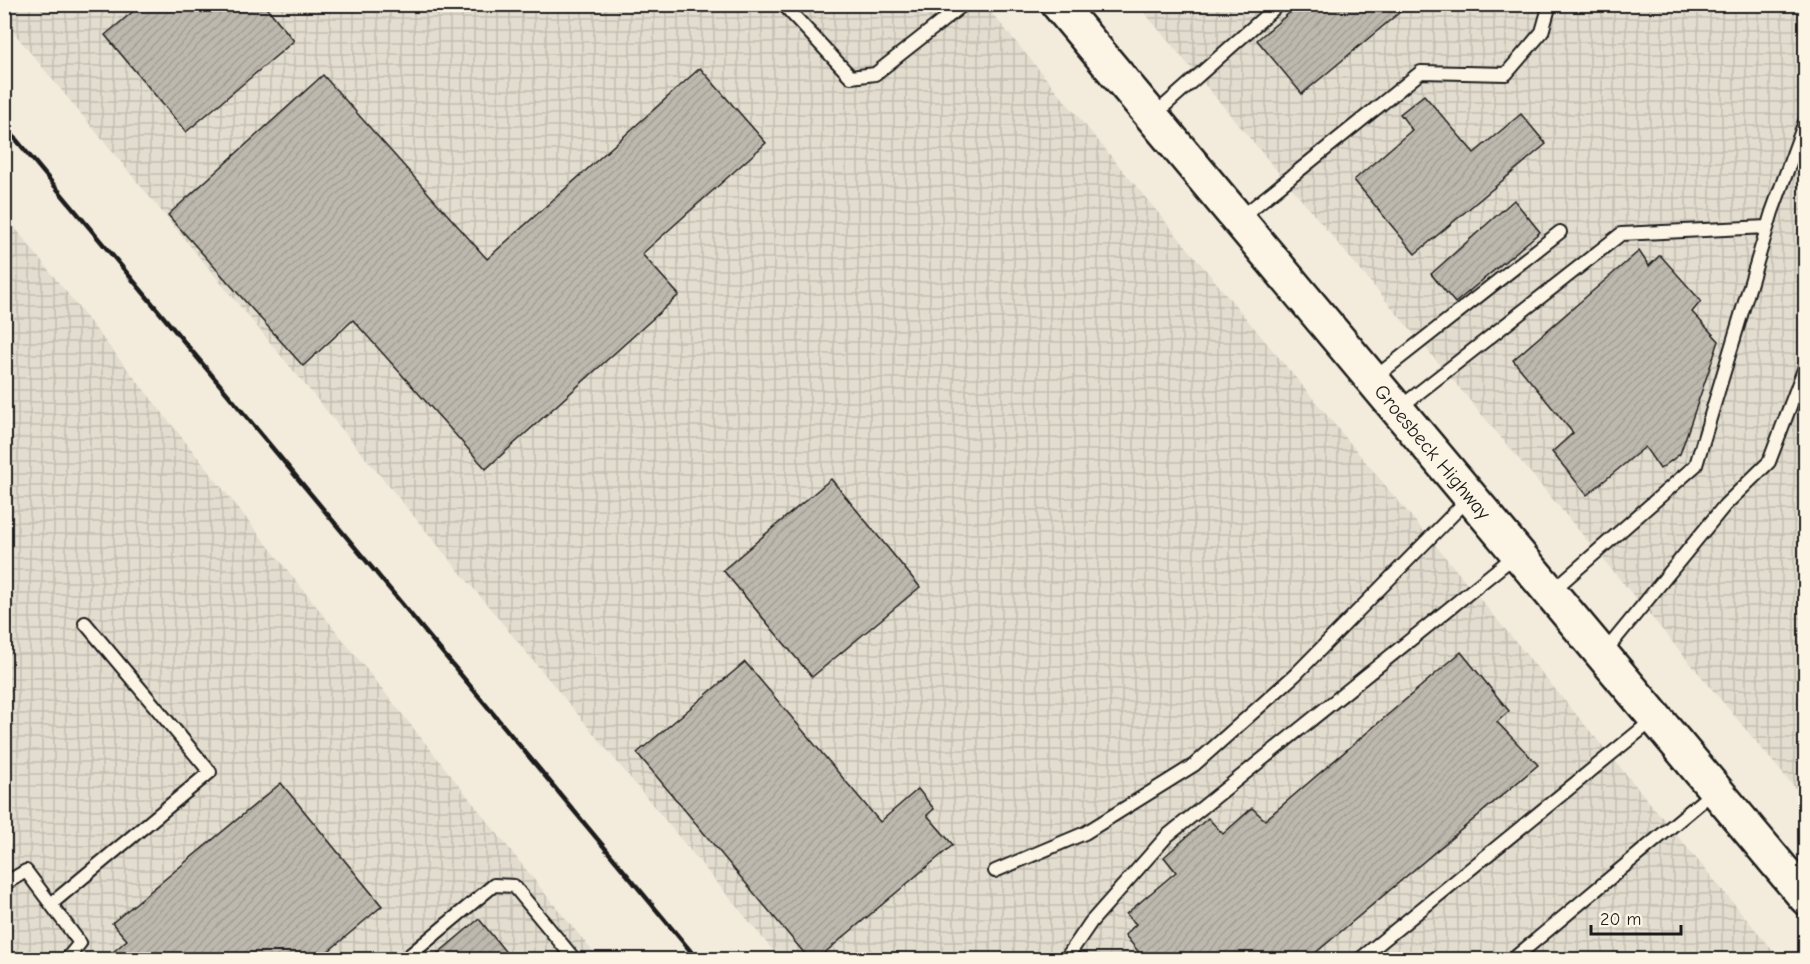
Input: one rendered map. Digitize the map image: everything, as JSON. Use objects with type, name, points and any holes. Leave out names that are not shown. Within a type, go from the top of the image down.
[{"type":"main road","name":"Groesbeck Highway","points":[[1058,4],[1715,790],[1800,883]]},
{"type":"lane","points":[[783,4],[850,77],[875,74],[964,4]]},
{"type":"lane","points":[[1152,117],[1279,4]]},
{"type":"lane","points":[[1238,220],[1421,72],[1506,75],[1542,32],[1550,4]]},
{"type":"lane","points":[[1550,593],[1696,465],[1767,226],[1806,119]]},
{"type":"lane","points":[[1397,410],[1621,234],[1767,226]]},
{"type":"lane","points":[[1372,380],[1560,232]]},
{"type":"lane","points":[[1602,655],[1725,505],[1768,462],[1806,364]]},
{"type":"lane","points":[[995,872],[1085,833],[1194,765],[1295,675],[1470,497]]},
{"type":"lane","points":[[1065,960],[1091,922],[1167,836],[1517,554]]},
{"type":"lane","points":[[51,904],[210,772],[85,623]]},
{"type":"lane","points":[[1359,960],[1655,718]]},
{"type":"lane","points":[[1512,960],[1715,790]]},
{"type":"lane","points":[[4,884],[26,871],[80,943],[66,960]]},
{"type":"lane","points":[[404,960],[494,885],[514,886],[575,960]]},
{"type":"shaded area","points":[[4,5],[985,5],[1780,959],[780,959],[5,22]]},
{"type":"shaded area","points":[[1138,5],[1805,5],[1805,800]]},
{"type":"shaded area","points":[[4,214],[547,896],[599,959],[5,959]]},
{"type":"building","points":[[132,4],[264,4],[294,41],[186,132],[105,35],[136,9]]},
{"type":"building","points":[[1300,4],[1406,4],[1407,6],[1302,94],[1257,40]]},
{"type":"building","points":[[700,68],[766,143],[642,254],[679,295],[486,469],[353,320],[303,366],[168,215],[323,75],[487,259]]},
{"type":"building","points":[[1424,95],[1474,153],[1521,114],[1546,144],[1415,254],[1354,180],[1412,130],[1400,114]]},
{"type":"building","points":[[1514,200],[1540,232],[1455,303],[1431,274]]},
{"type":"building","points":[[1639,251],[1649,266],[1660,255],[1701,301],[1692,312],[1719,341],[1680,454],[1660,469],[1645,447],[1587,495],[1552,452],[1573,433],[1513,360]]},
{"type":"building","points":[[831,479],[920,587],[812,677],[723,570]]},
{"type":"building","points":[[1461,652],[1509,711],[1497,722],[1538,765],[1307,960],[1145,960],[1125,935],[1136,924],[1126,914],[1176,872],[1164,857],[1208,818],[1223,834],[1252,808],[1265,820]]},
{"type":"building","points":[[745,662],[880,822],[918,789],[934,809],[927,815],[953,845],[816,960],[810,960],[637,753]]},
{"type":"building","points":[[281,783],[382,906],[318,960],[104,960],[127,940],[112,923]]},
{"type":"building","points":[[479,919],[512,960],[430,960]]},
{"type":"railway","points":[[4,125],[698,960]]}]
